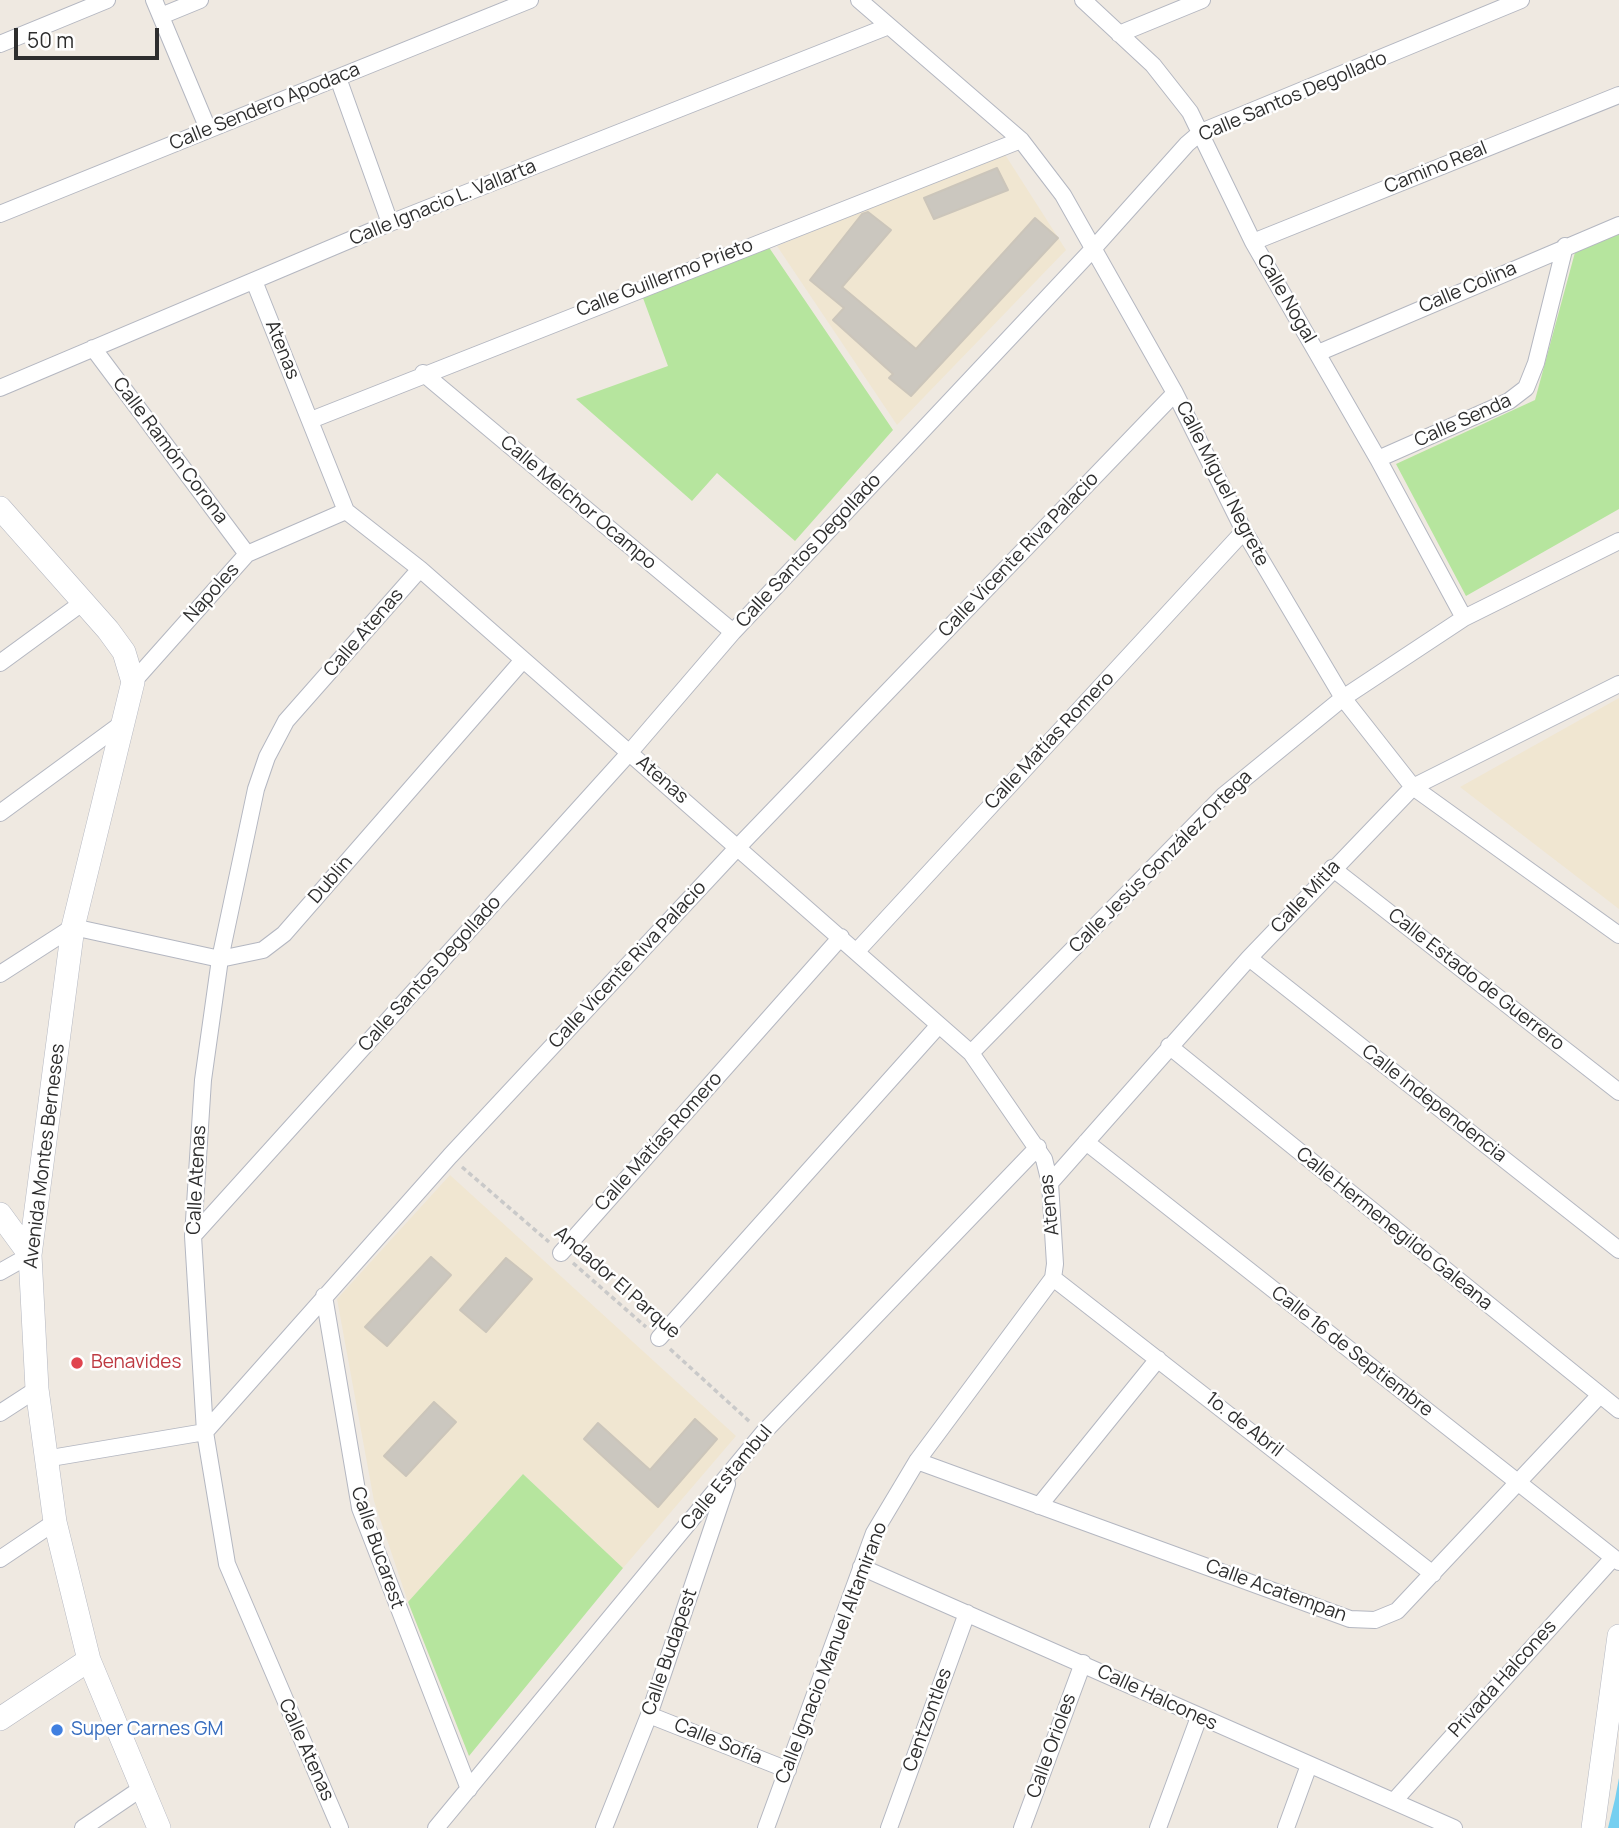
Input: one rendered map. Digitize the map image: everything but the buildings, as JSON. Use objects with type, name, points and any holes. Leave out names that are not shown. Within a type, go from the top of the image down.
[{"type":"street","points":[[0,44],[107,0]]},
{"type":"street","points":[[154,0],[208,130]]},
{"type":"street","points":[[160,16],[200,0]]},
{"type":"street","name":"Calle Sendero Apodaca","points":[[0,214],[530,0]]},
{"type":"street","name":"Calle Miguel Negrete","points":[[859,0],[1021,140],[1063,195],[1175,393],[1244,531],[1343,698],[1413,787],[1619,935]]},
{"type":"street","name":"Calle Nogal","points":[[1083,0],[1173,88],[1202,132],[1253,242],[1378,459],[1464,618]]},
{"type":"street","points":[[1119,34],[1202,0]]},
{"type":"street","name":"Calle Santos Degollado","points":[[193,1236],[630,752],[733,632],[1093,249],[1161,172],[1202,132],[1521,0]]},
{"type":"street","name":"Calle Ignacio L. Vallarta","points":[[0,388],[390,223],[889,26]]},
{"type":"street","points":[[338,78],[390,223]]},
{"type":"street","name":"Camino Real","points":[[1253,242],[1619,95]]},
{"type":"street","name":"Calle Guillermo Prieto","points":[[311,420],[423,373],[1021,140]]},
{"type":"street","name":"Calle Colina","points":[[1318,353],[1619,225]]},
{"type":"street","name":"Calle Senda","points":[[1378,459],[1509,401],[1526,388],[1536,363],[1565,246]]},
{"type":"street","name":"Atenas","points":[[254,281],[346,511],[420,569],[971,1054],[1038,1147],[1050,1183],[1054,1278]]},
{"type":"street","name":"Calle Ramón Corona","points":[[93,348],[247,554]]},
{"type":"street","name":"Calle Melchor Ocampo","points":[[423,373],[733,632]]},
{"type":"street","name":"Calle Vicente Riva Palacio","points":[[205,1432],[450,1156],[738,847],[1175,393]]},
{"type":"street","points":[[0,509],[124,652],[133,682]]},
{"type":"street","name":"Napoles","points":[[133,682],[247,554],[346,511]]},
{"type":"street","name":"Calle Matías Romero","points":[[857,951],[1244,531]]},
{"type":"street","name":"Calle Jesús González Ortega","points":[[971,1054],[1223,796],[1343,698],[1464,618],[1619,541]]},
{"type":"street","name":"Calle Atenas","points":[[340,1828],[228,1564],[205,1432],[193,1236],[203,1080],[220,959],[256,789],[275,738],[286,721],[420,569]]},
{"type":"street","points":[[0,663],[82,603]]},
{"type":"street","name":"Dublin","points":[[73,928],[220,959],[263,950],[284,934],[523,660]]},
{"type":"street","name":"Avenida Montes Berneses","points":[[133,682],[73,928],[30,1255],[37,1389],[55,1522],[89,1660],[159,1828]]},
{"type":"street","name":"Calle Mitla","points":[[1050,1183],[1168,1046],[1332,868],[1413,787],[1619,684]]},
{"type":"street","points":[[0,813],[124,722]]},
{"type":"street","name":"Calle Estado de Guerrero","points":[[1332,868],[1619,1092]]},
{"type":"street","points":[[0,974],[73,928]]},
{"type":"street","name":"Calle Matías Romero","points":[[561,1253],[841,937]]},
{"type":"street","name":"Calle Independencia","points":[[1249,958],[1619,1250]]},
{"type":"street","points":[[659,1338],[939,1025]]},
{"type":"street","name":"Calle Hermenegildo Galeana","points":[[1168,1046],[1619,1410]]},
{"type":"street","name":"Calle 16 de Septiembre","points":[[1086,1142],[1616,1560]]},
{"type":"street","name":"Calle Estambul","points":[[436,1828],[763,1433],[1038,1147]]},
{"type":"street","points":[[0,1214],[30,1255],[0,1272]]},
{"type":"street","name":"1o. de Abril","points":[[1054,1278],[1433,1574]]},
{"type":"street","name":"Calle Ignacio Manuel Altamirano","points":[[766,1828],[860,1567],[886,1511],[917,1461],[1054,1278]]},
{"type":"street","name":"Calle Bucarest","points":[[324,1296],[360,1508],[469,1789]]},
{"type":"street","points":[[1040,1506],[1158,1359]]},
{"type":"street","points":[[0,1413],[37,1389]]},
{"type":"street","name":"Calle Acatempan","points":[[917,1461],[1350,1619],[1375,1620],[1397,1611],[1599,1396]]},
{"type":"street","points":[[45,1459],[205,1432]]},
{"type":"street","name":"Calle Budapest","points":[[604,1828],[649,1715],[730,1475]]},
{"type":"street","points":[[0,1559],[55,1522]]},
{"type":"street","name":"Privada Halcones","points":[[1394,1801],[1616,1560]]},
{"type":"street","name":"Calle Halcones","points":[[860,1567],[1454,1828]]},
{"type":"street","name":"Centzontles","points":[[889,1828],[967,1613]]},
{"type":"street","points":[[1593,1828],[1619,1636]]},
{"type":"street","points":[[0,1719],[89,1660]]},
{"type":"street","name":"Calle Orioles","points":[[1022,1828],[1083,1663]]},
{"type":"street","name":"Calle Sofía","points":[[649,1715],[788,1770]]},
{"type":"street","points":[[1158,1828],[1199,1717]]},
{"type":"street","points":[[1286,1828],[1309,1765]]},
{"type":"street","points":[[83,1828],[142,1788]]},
{"type":"path","name":"Andador El Parque","points":[[450,1156],[659,1338],[763,1433]]},
{"type":"shaded area","points":[[1004,153],[1066,250],[897,425],[777,246]]},
{"type":"shaded area","points":[[1619,698],[1619,909],[1460,787]]},
{"type":"shaded area","points":[[450,1175],[736,1436],[623,1568],[523,1474],[408,1602],[374,1501],[337,1299]]},
{"type":"green space","points":[[1619,230],[1619,509],[1466,596],[1396,464],[1535,400],[1577,245]]},
{"type":"green space","points":[[768,246],[893,430],[795,541],[717,473],[692,501],[576,399],[668,366],[643,298]]},
{"type":"green space","points":[[523,1474],[623,1568],[469,1756],[408,1602]]},
{"type":"water","points":[[1619,1778],[1619,1828],[1608,1828],[1615,1799]]},
{"type":"place","name":"Benavides","points":[[77,1363]]},
{"type":"place","name":"Super Carnes GM","points":[[57,1730]]}]
